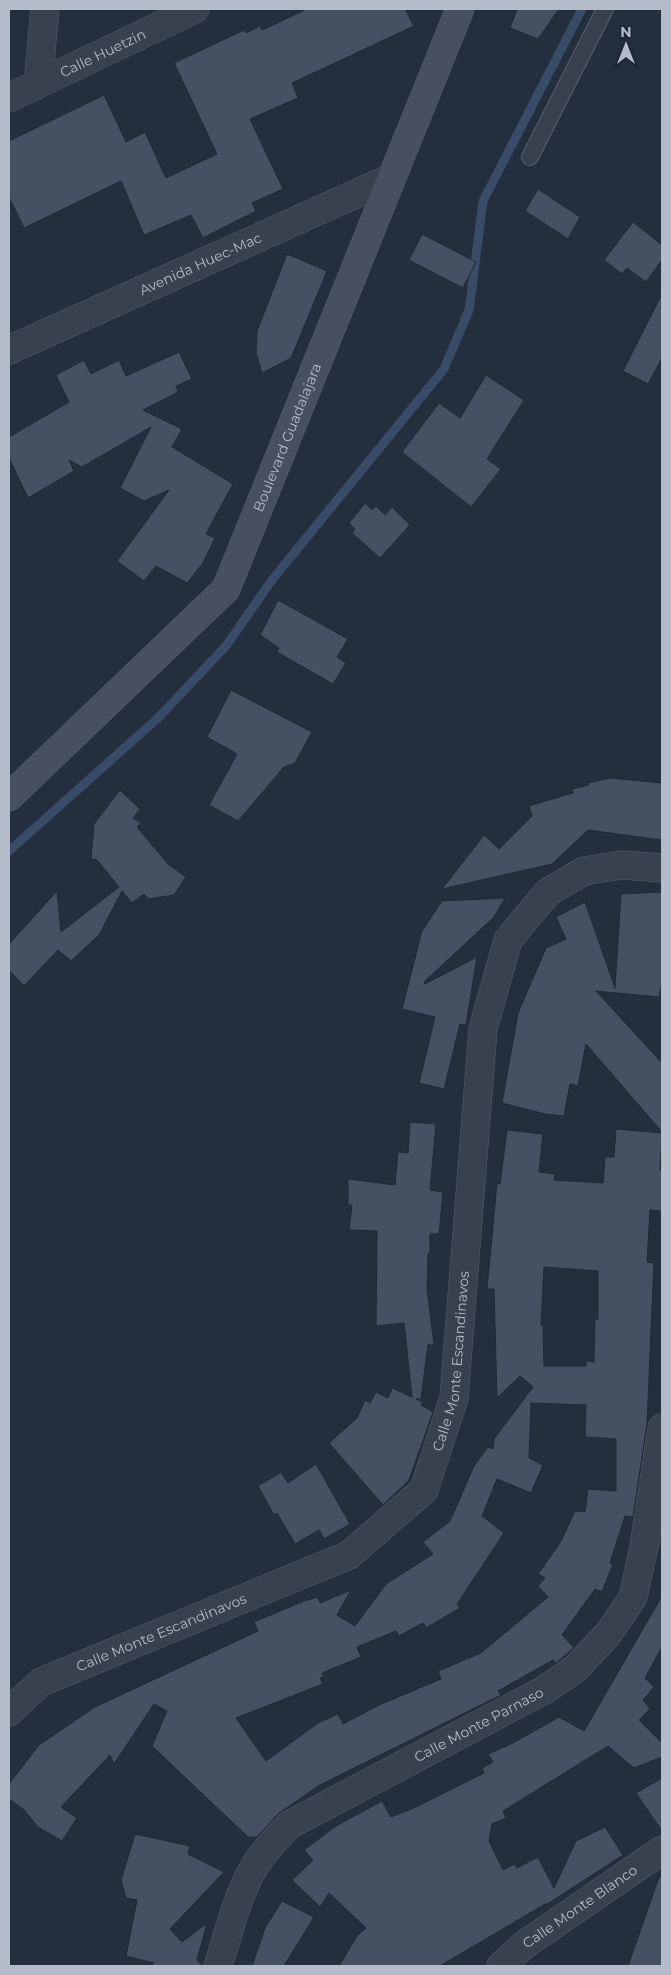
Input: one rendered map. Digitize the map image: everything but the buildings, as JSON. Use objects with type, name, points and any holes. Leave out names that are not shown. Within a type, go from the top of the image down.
[{"type":"main road","name":"Boulevard Guadalajara","points":[[9,797],[226,588],[460,9]]},
{"type":"street","points":[[38,84],[45,9]]},
{"type":"street","name":"Calle Huetzin","points":[[9,98],[195,9]]},
{"type":"street","name":"Avenida Huec-Mac","points":[[9,350],[391,178]]},
{"type":"street","name":"Calle Monte Escandinavos","points":[[9,1712],[41,1682],[349,1555],[424,1490],[454,1398],[483,1028],[508,940],[548,892],[584,871],[622,865],[662,868]]},
{"type":"street","name":"Calle Monte Parnaso","points":[[218,1966],[245,1886],[256,1864],[289,1825],[546,1689],[576,1668],[608,1634],[633,1597],[644,1547],[662,1428]]},
{"type":"street","name":"Calle Monte Blanco","points":[[501,1966],[524,1945],[662,1850]]},
{"type":"lane","points":[[530,157],[606,9]]},
{"type":"waterway","points":[[9,851],[158,718],[226,646],[272,580],[444,369],[469,310],[483,201],[582,9]]}]
